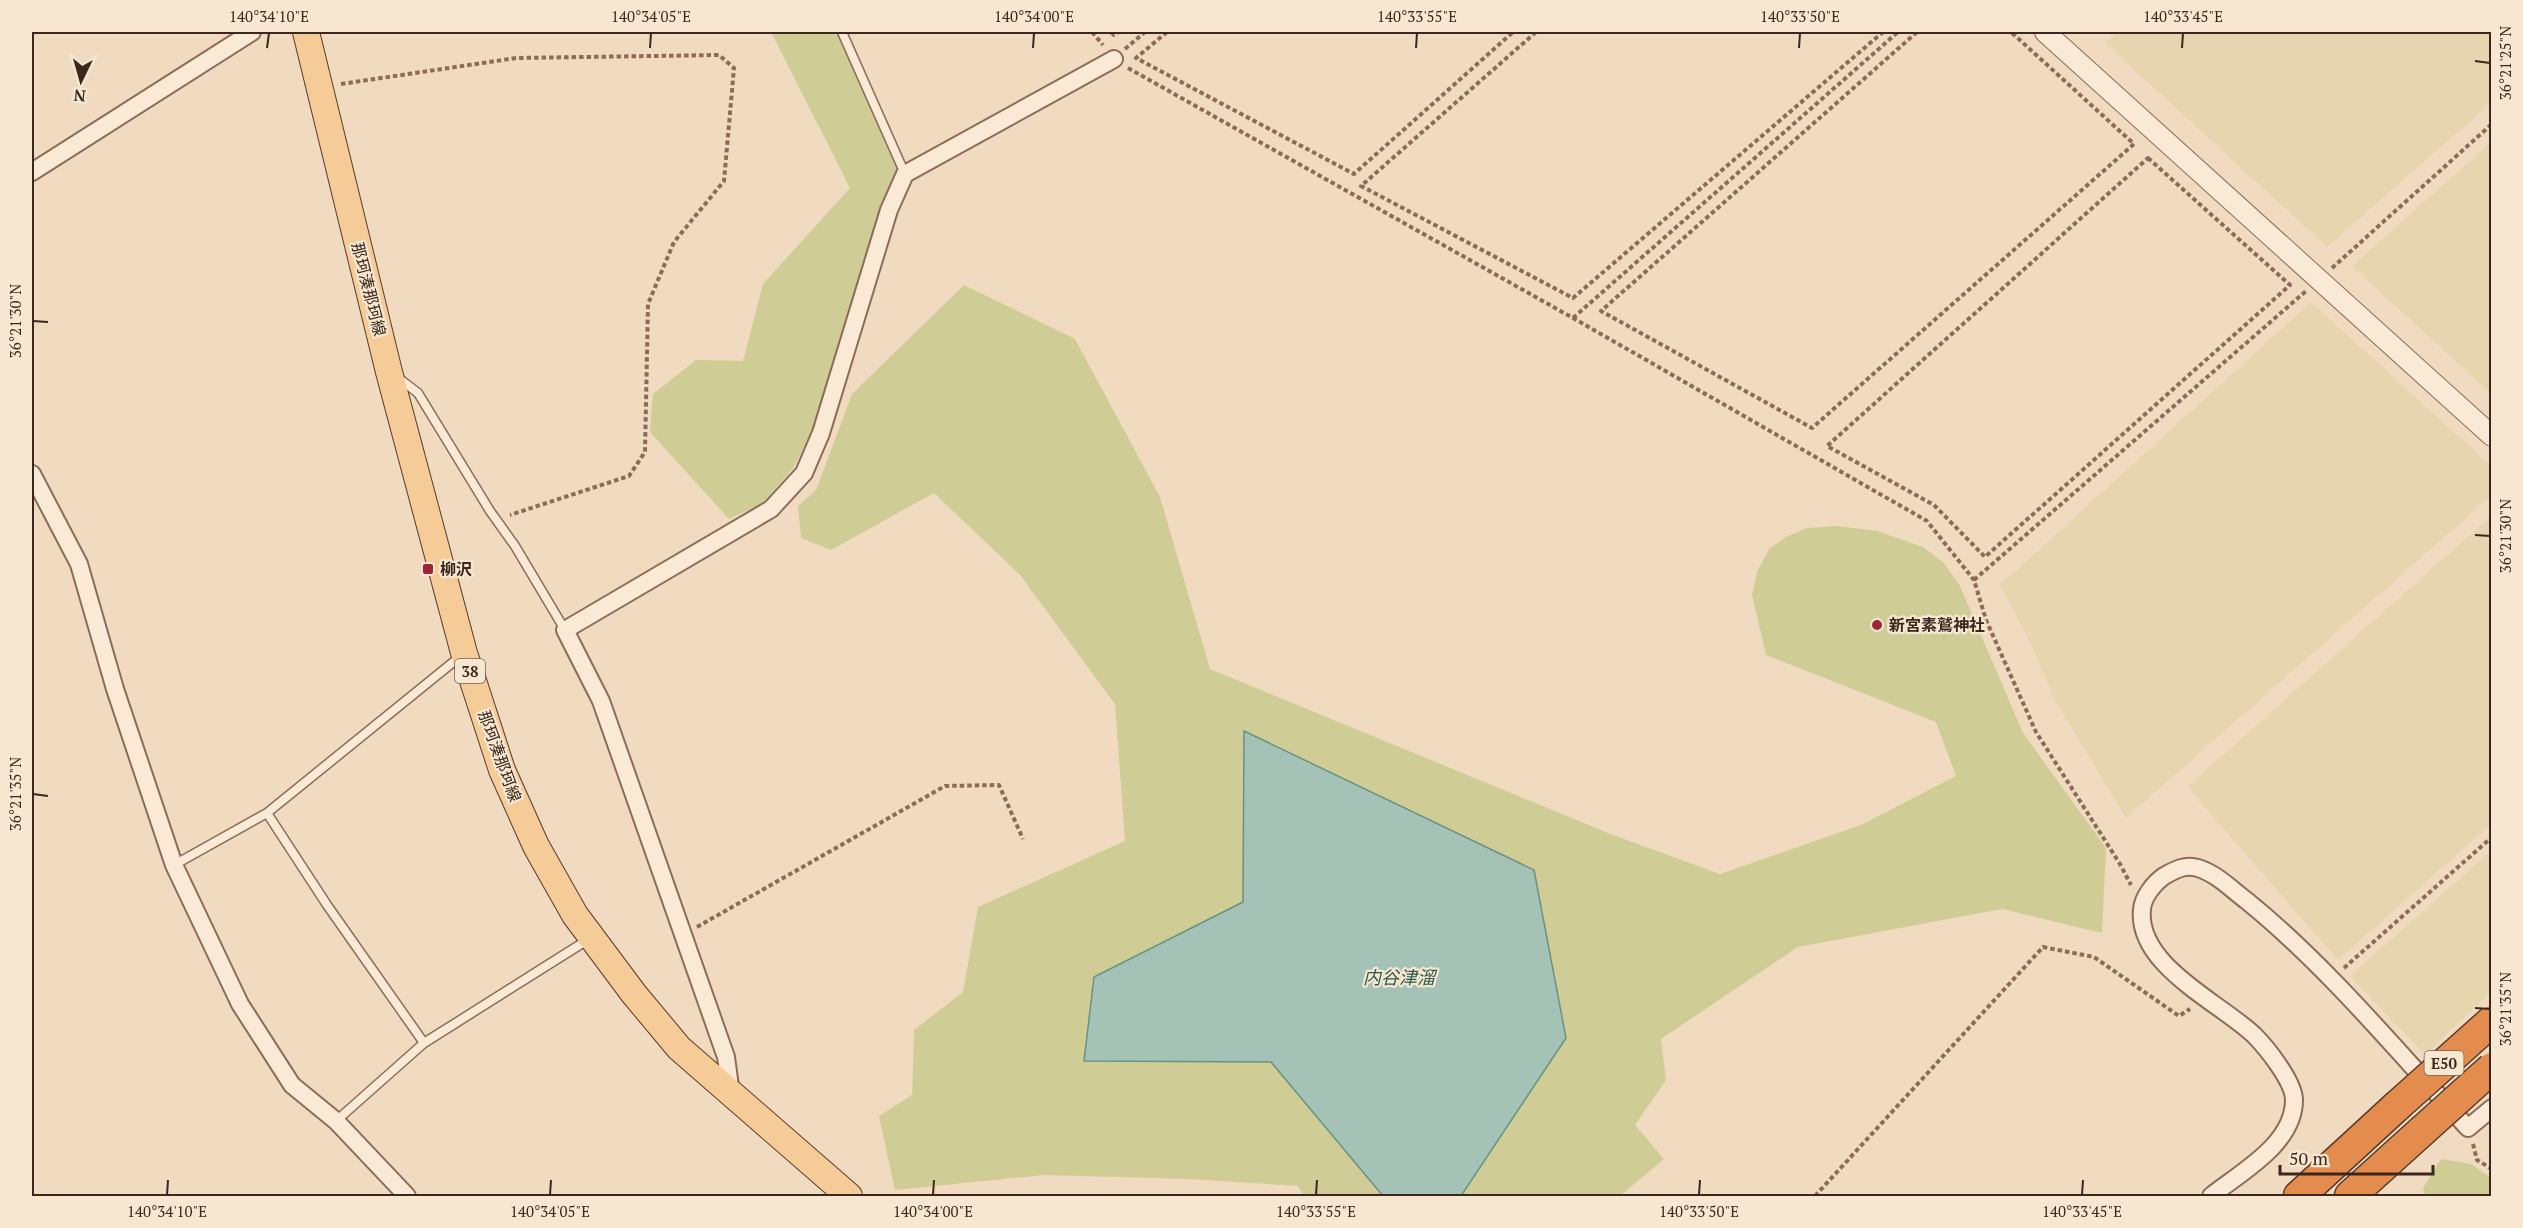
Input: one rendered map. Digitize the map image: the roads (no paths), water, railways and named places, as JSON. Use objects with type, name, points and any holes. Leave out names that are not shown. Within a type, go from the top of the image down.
[{"type":"highway","name":"E50","points":[[2299,1197],[2492,1021]]},
{"type":"highway","name":"E50","points":[[2350,1197],[2492,1068]]},
{"type":"main road","name":"那珂湊那珂線","points":[[306,32],[389,372],[464,653],[502,770],[536,846],[575,915],[634,994],[680,1048],[849,1197]]},
{"type":"street","points":[[32,172],[252,32]]},
{"type":"street","points":[[2046,32],[2492,436]]},
{"type":"street","points":[[731,1094],[726,1056],[601,701],[565,630],[771,509],[804,473],[821,434],[890,210],[905,174],[1114,59]]},
{"type":"street","points":[[32,474],[79,564],[115,689],[174,865],[246,1013],[292,1085],[336,1121],[407,1197]]},
{"type":"street","points":[[2211,1197],[2270,1149],[2284,1132],[2292,1113],[2294,1098],[2287,1078],[2255,1036],[2167,966],[2147,942],[2140,922],[2143,900],[2160,879],[2177,868],[2196,867],[2216,876],[2270,920],[2331,980],[2468,1128],[2492,1108]]},
{"type":"lane","points":[[842,32],[905,174]]},
{"type":"lane","points":[[389,372],[402,379],[418,393],[565,630]]},
{"type":"lane","points":[[174,865],[267,813],[464,653]]},
{"type":"lane","points":[[267,813],[327,905],[424,1043]]},
{"type":"lane","points":[[336,1121],[424,1043],[592,937]]},
{"type":"water","name":"内谷津溜","points":[[1244,731],[1534,870],[1566,1038],[1461,1196],[1383,1196],[1271,1062],[1084,1061],[1094,977],[1243,902]]},
{"type":"place","name":"柳沢","points":[[428,569]]},
{"type":"place","name":"新宮素鷲神社","points":[[1877,625]]}]
